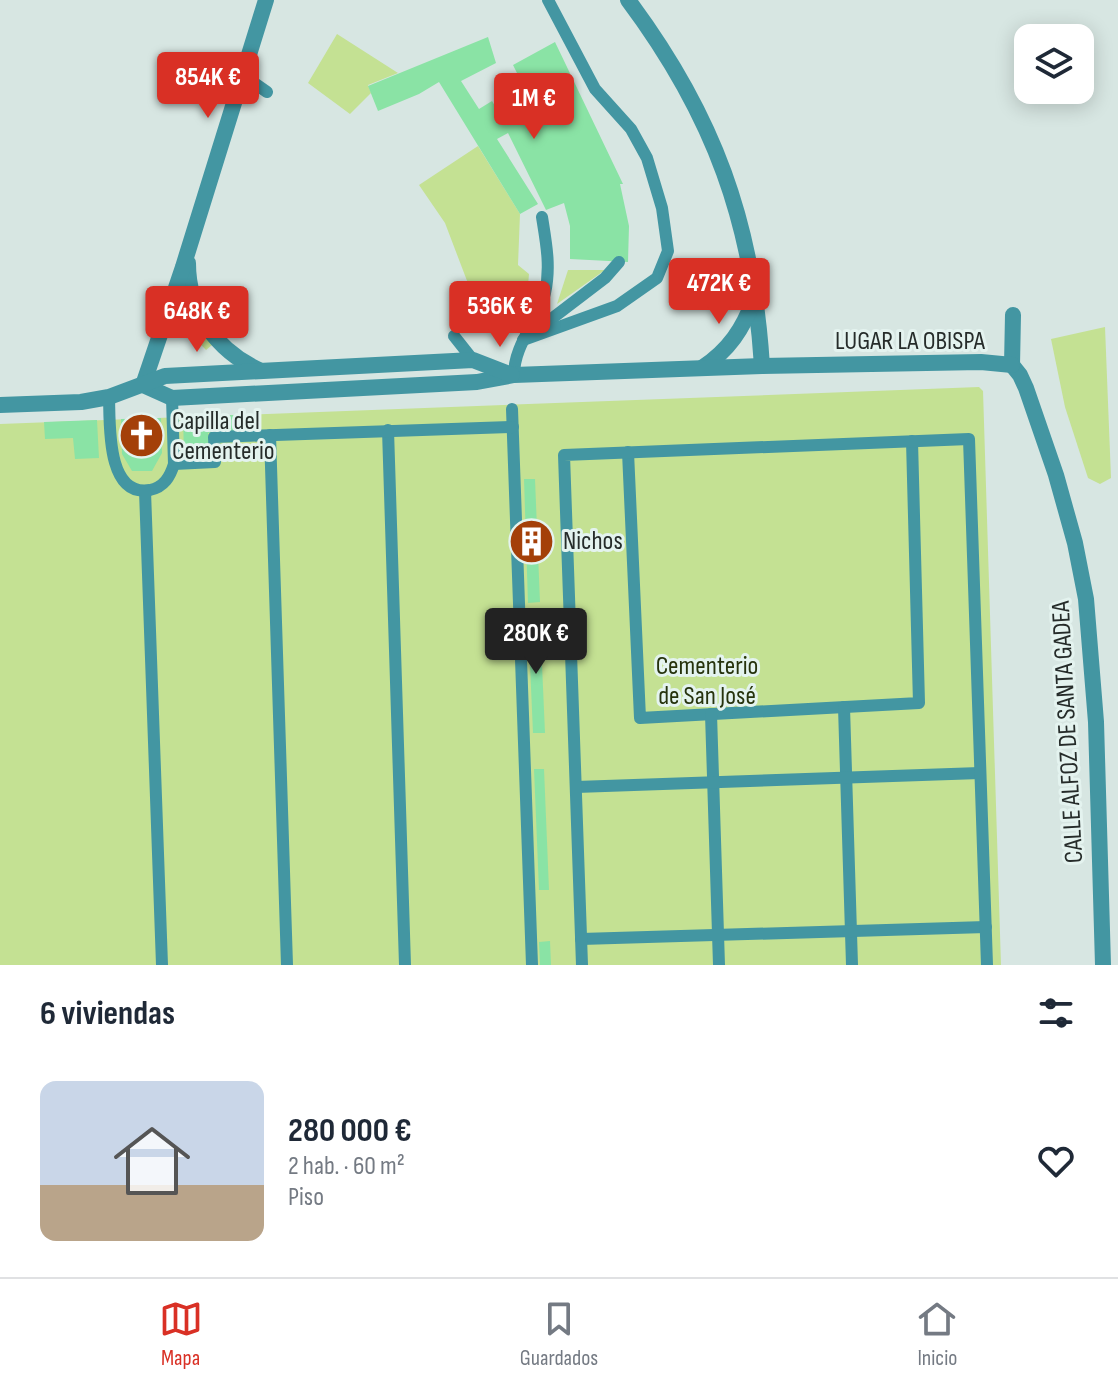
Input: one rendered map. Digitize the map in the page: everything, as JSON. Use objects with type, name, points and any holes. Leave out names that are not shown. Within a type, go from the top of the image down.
[{"type":"street","points":[[143,385],[266,0]]},
{"type":"street","points":[[628,0],[666,53],[708,130],[735,202],[755,297],[762,366]]},
{"type":"street","points":[[188,252],[192,300],[202,321],[226,349],[243,363],[260,371]]},
{"type":"street","points":[[701,368],[720,356],[735,338],[745,323],[755,297]]},
{"type":"street","points":[[1012,365],[1013,315]]},
{"type":"street","points":[[0,405],[81,402],[109,397],[165,376],[473,360],[514,375]]},
{"type":"street","name":"LUGAR LA OBISPA","points":[[143,385],[172,398],[477,382],[514,375],[762,366],[981,362],[1012,365]]},
{"type":"street","name":"CALLE ALFOZ DE SANTA GADEA","points":[[1012,365],[1026,388],[1056,475],[1086,599],[1096,722],[1103,965]]},
{"type":"lane","points":[[523,340],[617,306],[657,278],[668,251],[662,208],[647,158],[631,129],[595,89],[548,0]]},
{"type":"lane","points":[[243,75],[267,92]]},
{"type":"lane","points":[[514,375],[514,359],[544,294],[548,255],[542,217]]},
{"type":"lane","points":[[523,340],[605,278],[619,262]]},
{"type":"lane","points":[[454,336],[473,360]]},
{"type":"lane","points":[[109,397],[111,448],[117,469],[127,484],[145,491],[166,481],[174,464],[172,398]]},
{"type":"lane","points":[[512,409],[532,965]]},
{"type":"lane","points":[[174,464],[215,462],[214,437],[513,427]]},
{"type":"lane","points":[[388,430],[405,965]]},
{"type":"lane","points":[[270,435],[287,965]]},
{"type":"lane","points":[[582,965],[564,455],[969,439],[987,965]]},
{"type":"lane","points":[[628,452],[640,718],[919,703],[912,441]]},
{"type":"lane","points":[[145,491],[162,965]]},
{"type":"lane","points":[[844,707],[852,965]]},
{"type":"lane","points":[[711,714],[719,965]]},
{"type":"lane","points":[[576,787],[980,773]]},
{"type":"lane","points":[[581,939],[986,927]]},
{"type":"green space","points":[[337,34],[398,73],[368,85],[371,93],[350,114],[308,83]]},
{"type":"green space","points":[[478,146],[520,214],[518,265],[529,274],[523,302],[502,344],[485,328],[445,223],[419,185]]},
{"type":"green space","points":[[568,270],[605,270],[557,304]]},
{"type":"green space","points":[[184,308],[212,345],[206,350],[179,321],[179,310]]},
{"type":"green space","points":[[1105,327],[1111,478],[1100,484],[1088,478],[1065,407],[1051,339]]},
{"type":"green space","name":"Cementerio de San José","points":[[979,387],[983,391],[1001,965],[0,965],[0,424]]},
{"type":"building","points":[[488,37],[496,63],[461,81],[479,109],[492,101],[498,111],[519,77],[513,65],[555,42],[623,184],[620,184],[629,226],[628,262],[570,259],[570,226],[564,203],[546,210],[508,133],[497,139],[538,204],[520,214],[439,82],[378,111],[368,86]]},
{"type":"building","points":[[239,415],[239,432],[208,433],[209,455],[184,456],[183,416]]},
{"type":"building","name":"Capilla del Cementerio","points":[[161,418],[162,453],[152,471],[132,471],[122,454],[121,419]]},
{"type":"building","points":[[97,420],[99,458],[75,459],[73,438],[45,439],[44,422]]},
{"type":"building","name":"Nichos","points":[[524,479],[535,479],[540,602],[528,603]]},
{"type":"building","name":"Nichos","points":[[528,619],[540,619],[545,733],[533,733]]},
{"type":"building","points":[[534,769],[544,769],[549,890],[539,890]]},
{"type":"building","points":[[550,941],[551,965],[540,965],[539,942]]},
{"type":"place","name":"Capilla del Cementerio","points":[[141,436]]},
{"type":"place","name":"Nichos","points":[[532,541]]}]
